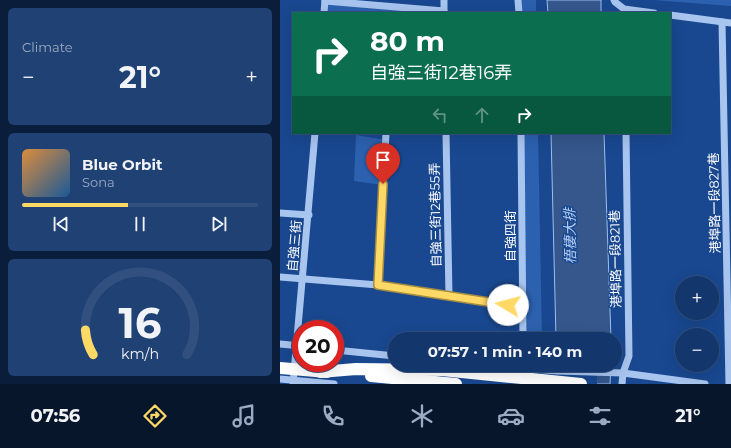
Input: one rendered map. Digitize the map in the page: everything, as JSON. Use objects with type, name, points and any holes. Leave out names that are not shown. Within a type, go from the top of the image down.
[{"type":"highway","points":[[280,368],[292,369]]},
{"type":"highway","points":[[344,370],[442,370],[581,384]]},
{"type":"highway","points":[[320,372],[456,384]]},
{"type":"street","points":[[324,12],[325,0],[444,12],[444,0]]},
{"type":"street","points":[[518,0],[519,12]]},
{"type":"street","points":[[614,0],[614,2],[624,11],[639,12]]},
{"type":"street","points":[[671,15],[731,22]]},
{"type":"street","name":"港埠路一段827巷","points":[[722,22],[728,118],[730,314],[729,384]]},
{"type":"street","name":"自強三街","points":[[301,320],[315,134]]},
{"type":"street","points":[[378,285],[386,134]]},
{"type":"street","name":"自強三街12巷55弄","points":[[446,134],[449,296]]},
{"type":"street","name":"自強四街","points":[[521,134],[523,332]]},
{"type":"street","name":"港埠路一段821巷","points":[[622,384],[623,373],[629,356],[626,134]]},
{"type":"street","points":[[280,213],[309,215]]},
{"type":"street","points":[[280,277],[378,285],[522,307]]},
{"type":"street","points":[[280,344],[292,345]]},
{"type":"street","points":[[344,351],[388,355]]},
{"type":"street","name":"自強三街","points":[[294,382],[295,372]]},
{"type":"street","points":[[522,384],[523,372]]},
{"type":"street","points":[[606,372],[705,384]]},
{"type":"street","points":[[280,379],[294,382],[334,384]]},
{"type":"shaded area","points":[[519,0],[536,0],[536,12],[520,12]]},
{"type":"shaded area","points":[[653,0],[731,0],[731,6]]},
{"type":"shaded area","points":[[325,1],[434,12],[324,12]]},
{"type":"shaded area","points":[[523,134],[538,134],[542,332],[523,332]]},
{"type":"shaded area","points":[[356,135],[386,140],[383,185],[354,181]]},
{"type":"water","points":[[547,0],[601,0],[601,12],[548,12]]},
{"type":"water","name":"梧棲大排","points":[[551,134],[604,134],[611,332],[556,332]]},
{"type":"water","points":[[557,372],[611,372],[610,384],[558,384]]},
{"type":"pier","points":[[555,372],[597,372],[597,384],[556,384]]},
{"type":"route","points":[[383,184],[378,285],[508,305]]}]
